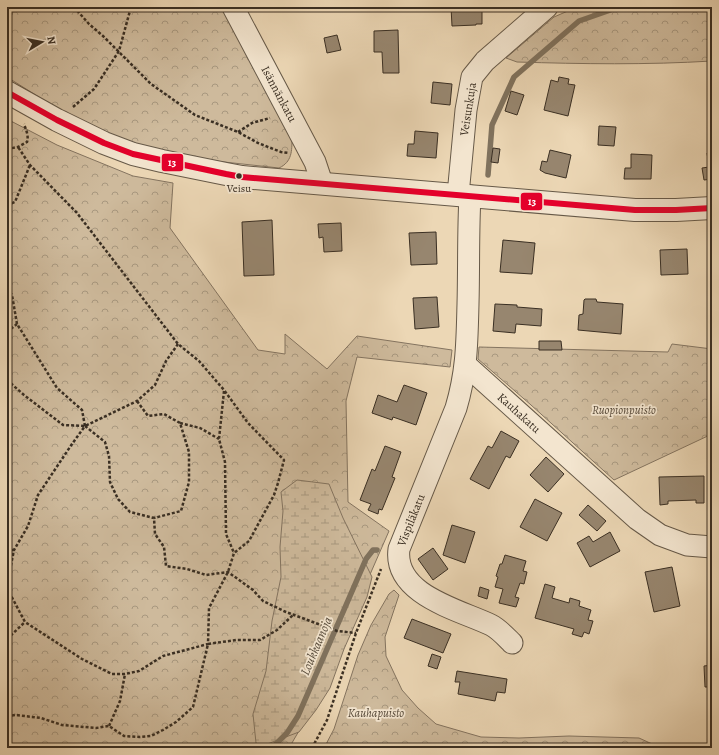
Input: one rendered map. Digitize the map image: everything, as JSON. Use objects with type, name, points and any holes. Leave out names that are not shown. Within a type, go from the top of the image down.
[{"type":"street","name":"Isännänkatu","points":[[233,7],[315,162],[322,183]]},
{"type":"street","name":"Veisunkuja","points":[[464,196],[466,110],[472,77],[485,61],[547,7]]},
{"type":"street","points":[[7,92],[57,120],[104,143],[133,154],[242,177],[635,210],[712,208]]},
{"type":"street","points":[[464,196],[466,364]]},
{"type":"street","name":"Kauhakatu","points":[[466,364],[637,519],[660,535],[687,545],[712,547]]},
{"type":"street","name":"Vispiläkatu","points":[[466,364],[456,408],[399,549],[398,559],[404,578],[421,592],[439,603],[493,626],[512,643]]},
{"type":"path","points":[[74,7],[89,24],[151,84],[195,116],[238,132],[258,143],[280,152]]},
{"type":"path","points":[[57,120],[94,89],[118,51],[131,7]]},
{"type":"path","points":[[238,132],[252,122],[289,114]]},
{"type":"path","points":[[7,149],[18,147],[30,165],[77,213],[178,344],[200,361],[224,390],[248,423],[284,460],[274,495],[249,541],[234,553],[228,572],[209,608],[208,644],[193,706],[176,722],[151,736],[140,737],[124,736],[109,726],[96,728],[62,725],[41,718],[16,715],[7,716]]},
{"type":"path","points":[[7,205],[15,202],[30,165]]},
{"type":"path","points":[[7,288],[12,295],[17,324],[57,388],[82,410],[85,426],[105,442],[109,456],[110,482],[118,499],[130,512],[154,518],[181,511],[189,482],[189,452],[180,423]]},
{"type":"path","points":[[7,332],[17,324]]},
{"type":"path","points":[[7,380],[63,425],[85,426],[137,401],[155,385],[166,360],[178,344]]},
{"type":"path","points":[[224,390],[219,439],[225,462],[226,534],[234,553]]},
{"type":"path","points":[[137,401],[148,416],[164,414],[180,423],[200,428],[219,439]]},
{"type":"path","points":[[7,584],[14,550],[28,526],[38,495],[85,426]]},
{"type":"path","points":[[154,518],[155,534],[164,547],[166,566],[206,575],[228,572],[253,590],[263,601],[293,615],[337,631],[356,633]]},
{"type":"path","points":[[7,550],[14,550]]},
{"type":"path","points":[[312,748],[327,720],[356,633],[382,566],[398,559]]},
{"type":"path","points":[[7,588],[25,622],[82,659],[112,674],[126,674],[139,670],[163,656],[208,644],[236,640],[260,640],[277,630],[293,615]]},
{"type":"path","points":[[7,639],[25,622]]},
{"type":"path","points":[[109,726],[120,701],[126,674]]},
{"type":"green space","points":[[14,7],[223,7],[292,138],[291,152],[287,163],[279,168],[215,161],[131,145],[61,111],[7,77],[7,31]]},
{"type":"green space","points":[[577,7],[712,7],[712,61],[639,64],[590,64],[517,62],[506,58],[554,17]]},
{"type":"green space","points":[[7,119],[57,145],[133,176],[173,183],[170,228],[258,350],[285,354],[285,334],[327,369],[357,336],[452,350],[450,367],[357,357],[346,401],[348,502],[389,531],[310,712],[289,748],[7,748]]},
{"type":"green space","name":"Ruopionpuisto","points":[[672,344],[712,349],[712,434],[614,480],[478,359],[479,347],[668,352]]},
{"type":"green space","points":[[297,480],[329,484],[343,518],[372,577],[367,597],[344,649],[330,688],[316,710],[299,732],[262,746],[256,743],[253,714],[266,671],[272,621],[281,577],[280,547],[283,511],[281,492]]},
{"type":"green space","name":"Kauhapuisto","points":[[394,590],[399,595],[385,637],[386,656],[402,690],[418,708],[436,724],[481,737],[519,738],[569,736],[639,738],[661,748],[324,748],[334,729],[358,655],[371,625],[389,594]]},
{"type":"building","points":[[451,7],[475,7],[475,11],[482,11],[482,24],[452,26]]},
{"type":"building","points":[[398,30],[399,73],[383,73],[382,52],[374,52],[374,31]]},
{"type":"building","points":[[337,35],[341,50],[327,53],[324,38]]},
{"type":"building","points":[[559,77],[569,79],[568,84],[575,85],[568,116],[544,110],[551,80],[558,82]]},
{"type":"building","points":[[433,82],[452,84],[450,105],[431,103]]},
{"type":"building","points":[[511,91],[524,95],[517,115],[505,111]]},
{"type":"building","points":[[599,126],[616,127],[614,146],[598,145]]},
{"type":"building","points":[[415,131],[438,133],[436,158],[407,156],[408,144],[414,144]]},
{"type":"building","points":[[493,148],[500,149],[498,163],[491,162]]},
{"type":"building","points":[[550,150],[571,155],[566,178],[545,173],[540,170],[542,161],[547,162]]},
{"type":"building","points":[[707,153],[712,153],[712,179],[704,180],[702,168],[709,167]]},
{"type":"building","points":[[631,154],[652,155],[651,179],[624,179],[625,168],[631,168]]},
{"type":"building","points":[[272,220],[274,275],[244,276],[242,222]]},
{"type":"building","points":[[341,223],[342,251],[324,252],[323,237],[319,238],[318,224]]},
{"type":"building","points":[[436,232],[437,264],[411,265],[409,233]]},
{"type":"building","points":[[503,240],[535,243],[532,274],[500,272]]},
{"type":"building","points":[[687,249],[688,274],[661,275],[660,250]]},
{"type":"building","points":[[437,297],[439,327],[415,329],[413,298]]},
{"type":"building","points":[[585,299],[596,299],[597,302],[623,304],[621,334],[578,330],[579,315],[583,314]]},
{"type":"building","points":[[495,304],[517,305],[517,307],[542,309],[541,326],[516,324],[515,333],[493,331]]},
{"type":"building","points":[[539,341],[561,341],[562,350],[539,350]]},
{"type":"building","points":[[404,385],[427,393],[416,425],[393,417],[392,420],[372,413],[378,395],[397,402]]},
{"type":"building","points":[[501,431],[519,441],[510,458],[506,456],[489,489],[470,479],[488,446],[492,448]]},
{"type":"building","points":[[385,446],[401,452],[392,477],[395,478],[382,510],[379,509],[378,514],[368,510],[371,504],[360,500],[372,469],[375,471]]},
{"type":"building","points":[[546,457],[564,474],[548,492],[530,475]]},
{"type":"building","points":[[704,476],[704,503],[696,503],[696,500],[668,501],[668,504],[660,505],[659,477]]},
{"type":"building","points":[[535,499],[562,513],[547,541],[520,527]]},
{"type":"building","points":[[588,505],[606,521],[597,531],[579,515]]},
{"type":"building","points":[[452,525],[475,532],[465,563],[443,555]]},
{"type":"building","points":[[610,532],[620,551],[590,567],[577,543],[589,536],[593,542]]},
{"type":"building","points":[[433,548],[448,569],[433,580],[418,559]]},
{"type":"building","points":[[505,555],[526,561],[523,571],[527,572],[524,584],[520,583],[515,597],[519,598],[516,607],[499,603],[503,589],[495,587],[498,577],[496,576]]},
{"type":"building","points":[[672,567],[680,606],[654,612],[645,572]]},
{"type":"building","points":[[545,584],[555,587],[552,598],[569,603],[570,598],[580,601],[579,606],[591,610],[588,620],[593,621],[589,634],[584,632],[582,637],[572,634],[574,629],[535,618]]},
{"type":"building","points":[[480,587],[489,590],[487,599],[478,596]]},
{"type":"building","points":[[412,619],[451,634],[443,653],[404,638]]},
{"type":"building","points":[[432,654],[441,657],[437,669],[428,666]]},
{"type":"building","points":[[712,665],[712,687],[705,687],[704,666]]},
{"type":"building","points":[[457,671],[507,679],[505,693],[497,692],[495,701],[458,694],[460,682],[455,682]]},
{"type":"waterway","points":[[488,175],[492,125],[514,77],[579,21],[619,7]]},
{"type":"waterway","name":"Loukkaanoja","points":[[272,748],[287,733],[298,716],[366,559],[373,550],[377,550]]},
{"type":"transit line","name":"13","points":[[7,92],[57,120],[104,143],[133,154],[242,177],[635,210],[712,208]]},
{"type":"place","name":"Veisu","points":[[239,176]]}]
